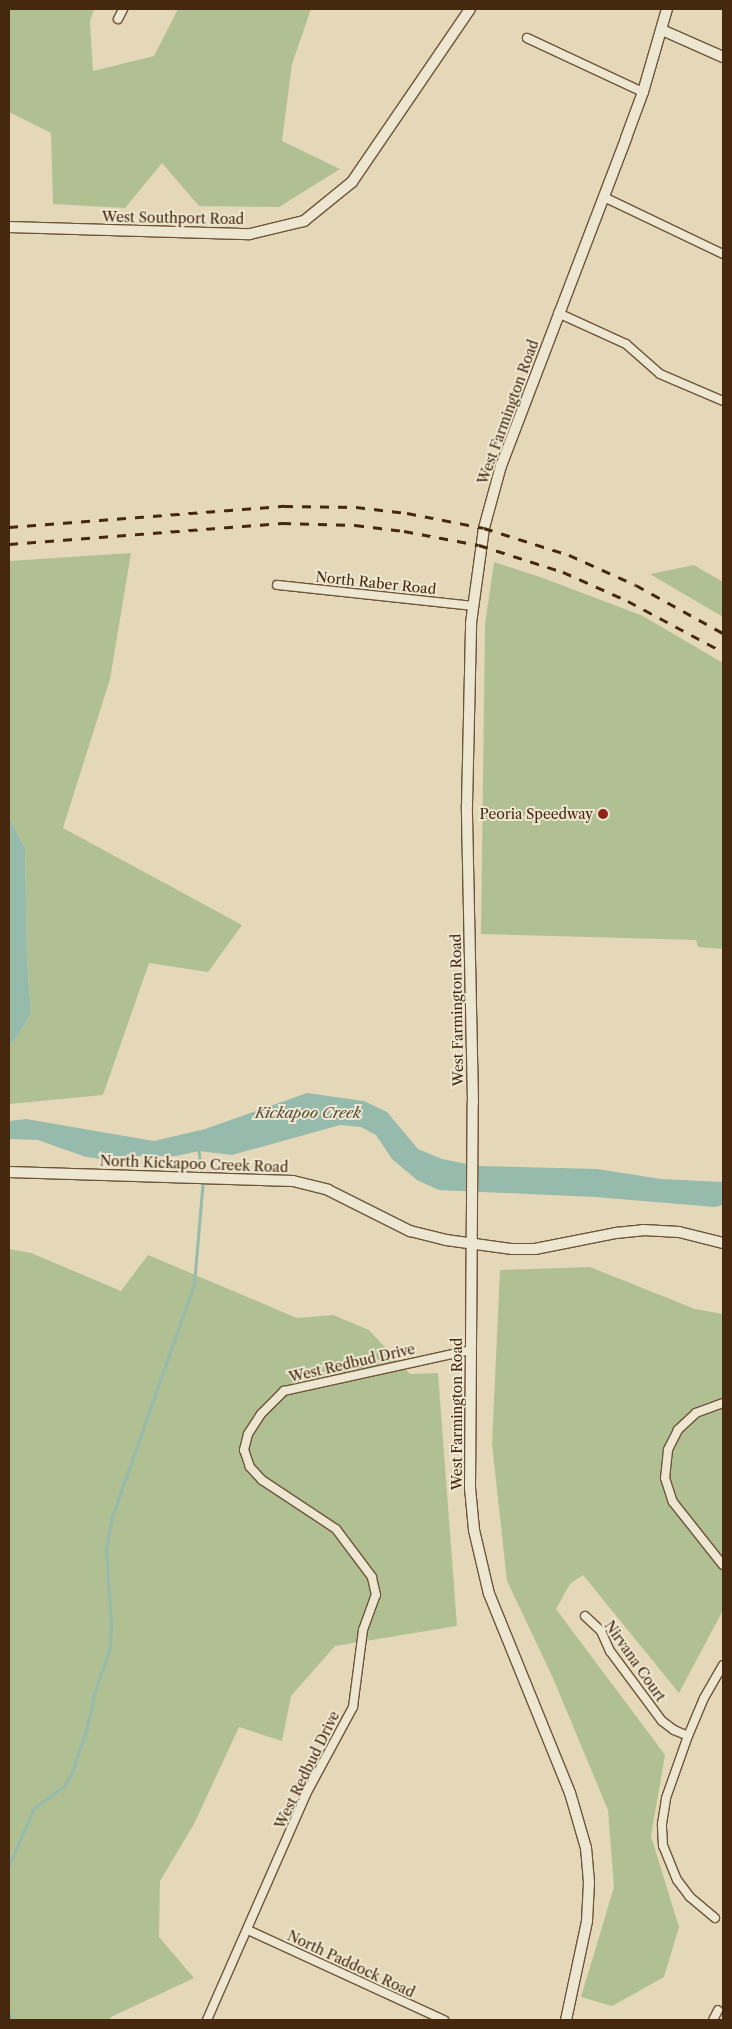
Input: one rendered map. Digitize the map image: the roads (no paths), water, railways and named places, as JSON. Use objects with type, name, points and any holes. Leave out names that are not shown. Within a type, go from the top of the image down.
[{"type":"main road","name":"West Southport Road","points":[[9,227],[250,234],[304,221],[352,182],[470,9]]},
{"type":"main road","name":"West Farmington Road","points":[[566,2020],[587,1922],[589,1888],[587,1858],[582,1831],[572,1799],[496,1614],[481,1564],[470,1488],[473,1102],[466,805],[472,606],[484,528],[501,466],[643,92],[667,9]]},
{"type":"main road","points":[[662,30],[723,57]]},
{"type":"main road","name":"North Kickapoo Creek Road","points":[[9,1172],[197,1178],[276,1178],[312,1184],[328,1190],[410,1231],[472,1245],[512,1249],[535,1249],[616,1233],[643,1230],[678,1232],[723,1243]]},
{"type":"street","points":[[118,20],[124,9]]},
{"type":"street","points":[[527,38],[643,92]]},
{"type":"street","points":[[604,197],[723,254]]},
{"type":"street","points":[[558,313],[618,340],[637,352],[660,374],[723,401]]},
{"type":"street","name":"North Raber Road","points":[[277,585],[472,606]]},
{"type":"street","name":"West Redbud Drive","points":[[207,2020],[309,1788],[353,1707],[363,1630],[376,1595],[372,1576],[336,1529],[262,1480],[250,1467],[244,1450],[248,1434],[261,1414],[284,1391],[330,1379],[470,1350]]},
{"type":"street","points":[[723,1402],[696,1413],[678,1430],[668,1450],[665,1478],[673,1502],[723,1565]]},
{"type":"street","name":"Nirvana Court","points":[[585,1616],[601,1631],[610,1651],[662,1721],[674,1730],[688,1736]]},
{"type":"street","points":[[715,1918],[690,1897],[677,1880],[663,1846],[663,1809],[701,1704],[723,1665]]},
{"type":"street","name":"North Paddock Road","points":[[248,1930],[444,2020]]},
{"type":"street","points":[[713,2020],[718,2010]]},
{"type":"water","points":[[9,817],[25,848],[27,958],[31,1014],[15,1040],[9,1045]]},
{"type":"water","name":"Kickapoo Creek","points":[[307,1093],[364,1101],[387,1112],[418,1149],[442,1159],[477,1166],[597,1169],[661,1179],[723,1182],[723,1205],[715,1207],[595,1197],[439,1190],[417,1180],[392,1159],[376,1135],[361,1127],[340,1125],[232,1155],[199,1151],[176,1156],[110,1156],[102,1159],[86,1157],[38,1140],[9,1139],[9,1121],[26,1119],[154,1141],[205,1129]]},
{"type":"waterway","points":[[199,1151],[202,1175]]},
{"type":"waterway","points":[[9,1865],[34,1808],[64,1786],[71,1775],[87,1728],[95,1691],[110,1648],[111,1625],[106,1550],[112,1517],[194,1284],[203,1180]]},
{"type":"railway","points":[[9,527],[284,506],[356,507],[407,513],[484,528],[569,555],[636,585],[723,633]]},
{"type":"railway","points":[[9,544],[282,523],[355,525],[404,531],[479,545],[563,572],[628,601],[723,652]]},
{"type":"place","name":"Peoria Speedway","points":[[603,814]]}]
